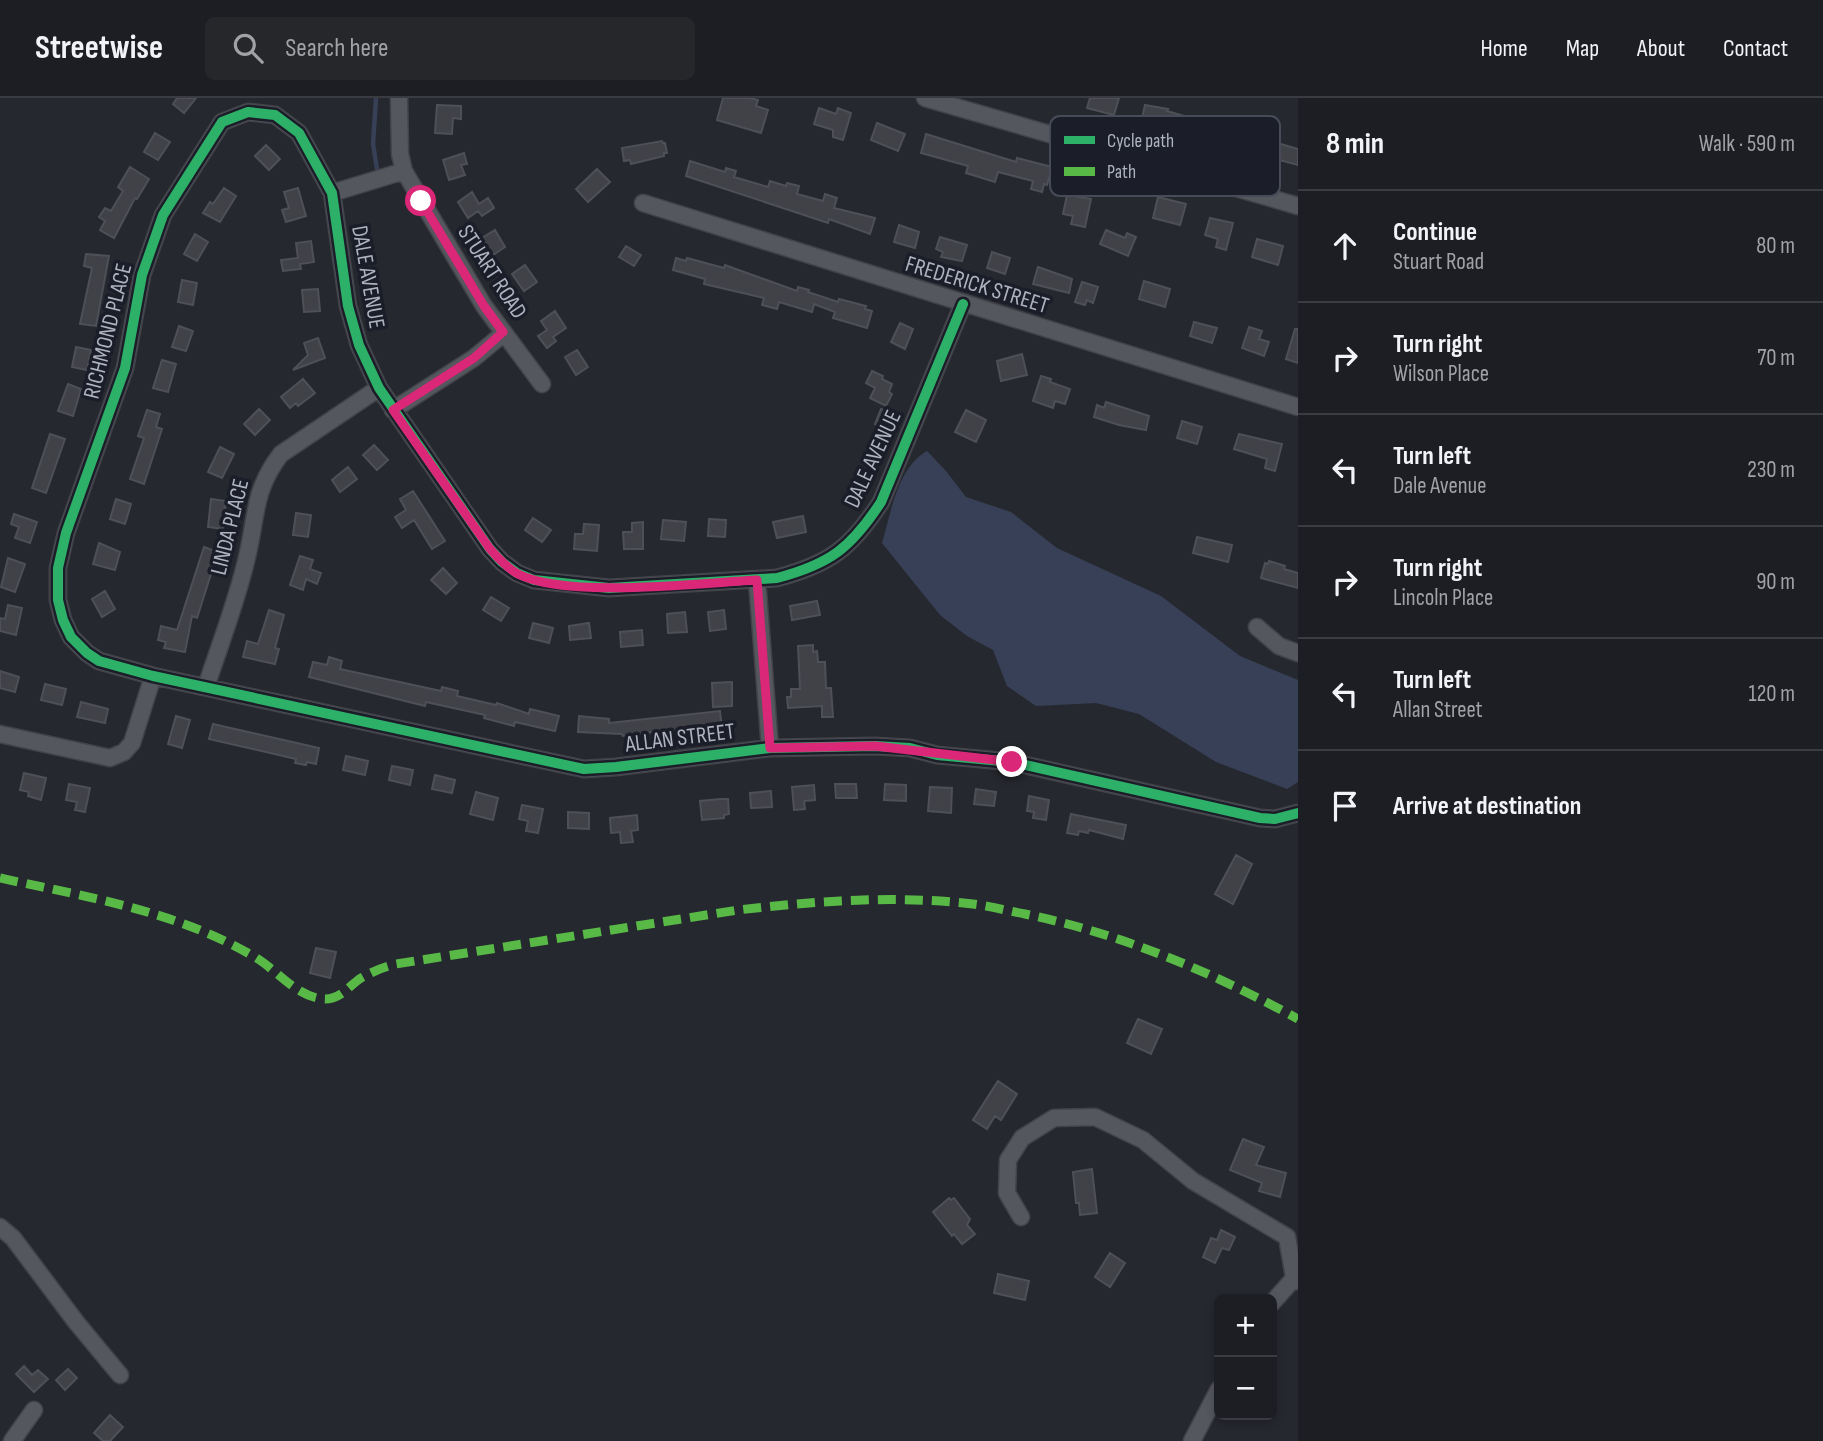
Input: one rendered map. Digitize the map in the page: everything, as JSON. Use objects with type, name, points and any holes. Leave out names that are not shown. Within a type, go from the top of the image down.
[{"type":"street","name":"STUART ROAD","points":[[400,98],[400,154],[404,171],[447,247],[503,332],[542,384]]},
{"type":"street","points":[[925,98],[1050,134]]},
{"type":"street","name":"RICHMOND PLACE","points":[[153,676],[99,661],[71,637],[58,600],[58,568],[66,533],[125,368],[142,275],[163,215],[222,122],[248,112],[275,115],[299,133]]},
{"type":"street","name":"DALE AVENUE","points":[[299,133],[332,193],[348,306],[359,345],[379,388],[490,549],[517,573],[534,580],[609,588],[777,579],[825,560],[848,546],[881,502],[963,304]]},
{"type":"street","points":[[332,193],[404,171]]},
{"type":"street","points":[[1263,196],[1298,206]]},
{"type":"street","name":"FREDERICK STREET","points":[[643,203],[1298,407]]},
{"type":"street","points":[[393,410],[474,358],[503,332]]},
{"type":"street","name":"LINDA PLACE","points":[[206,687],[248,555],[261,486],[270,468],[281,454],[379,388]]},
{"type":"street","points":[[757,580],[770,748]]},
{"type":"street","points":[[1257,627],[1279,646],[1298,653]]},
{"type":"street","points":[[0,734],[110,758],[124,752],[132,743],[153,676]]},
{"type":"street","name":"ALLAN STREET","points":[[153,676],[584,769],[770,748],[910,748],[937,755],[1012,762],[1260,818],[1275,819],[1298,813]]},
{"type":"street","points":[[1021,1217],[1007,1193],[1008,1160],[1022,1138],[1054,1118],[1095,1117],[1143,1140],[1193,1181],[1287,1237],[1297,1278],[1277,1298]]},
{"type":"street","points":[[0,1227],[13,1238],[120,1375]]},
{"type":"street","points":[[1192,1441],[1214,1399]]},
{"type":"street","points":[[12,1441],[34,1410]]},
{"type":"water","points":[[927,451],[966,497],[1011,512],[1057,548],[1161,596],[1240,656],[1298,680],[1298,782],[1287,789],[1216,762],[1139,714],[1096,703],[1036,706],[1007,686],[993,650],[967,636],[940,615],[882,543],[902,480],[909,468]]},
{"type":"building","points":[[177,98],[196,98],[184,113],[173,104]]},
{"type":"building","points":[[723,98],[758,100],[756,106],[768,110],[761,133],[717,120]]},
{"type":"building","points":[[1090,98],[1119,98],[1114,115],[1087,108]]},
{"type":"building","points":[[437,105],[461,106],[461,119],[453,118],[452,134],[435,133]]},
{"type":"building","points":[[1145,105],[1168,109],[1167,111],[1184,116],[1142,116]]},
{"type":"building","points":[[819,108],[836,114],[838,108],[851,113],[843,140],[833,137],[833,130],[814,124]]},
{"type":"building","points":[[877,123],[905,134],[898,151],[871,140]]},
{"type":"building","points":[[155,133],[170,142],[158,160],[144,152]]},
{"type":"building","points":[[926,134],[1016,162],[1017,158],[1050,166],[1050,174],[1042,192],[1031,189],[1033,181],[998,172],[995,182],[966,173],[968,166],[921,153]]},
{"type":"building","points":[[662,141],[667,153],[664,153],[664,156],[631,164],[630,160],[624,161],[622,148]]},
{"type":"building","points":[[1280,144],[1298,149],[1298,165],[1280,160]]},
{"type":"building","points":[[266,145],[280,159],[269,170],[255,156]]},
{"type":"building","points":[[464,153],[467,164],[461,165],[465,175],[449,180],[443,160]]},
{"type":"building","points":[[690,161],[725,172],[726,168],[736,171],[734,177],[768,187],[770,181],[786,186],[787,183],[799,186],[797,194],[823,201],[825,194],[837,198],[834,208],[875,218],[870,234],[829,219],[828,223],[686,176]]},
{"type":"building","points":[[130,167],[149,179],[137,199],[135,198],[114,238],[100,230],[105,221],[99,217],[105,208],[111,211],[123,191],[118,187]]},
{"type":"building","points":[[597,169],[610,182],[588,202],[576,189]]},
{"type":"building","points":[[224,188],[236,196],[220,222],[203,213]]},
{"type":"building","points":[[298,188],[306,216],[286,222],[282,210],[289,208],[284,192]]},
{"type":"building","points":[[472,192],[479,204],[488,198],[494,208],[482,216],[478,211],[468,218],[458,202]]},
{"type":"building","points":[[1067,196],[1091,199],[1085,227],[1071,224],[1073,216],[1063,214]]},
{"type":"building","points":[[1158,197],[1186,204],[1180,225],[1153,218]]},
{"type":"building","points":[[1210,218],[1233,223],[1226,250],[1216,247],[1218,239],[1205,235]]},
{"type":"building","points":[[899,225],[919,232],[915,248],[894,242]]},
{"type":"building","points":[[495,230],[505,247],[493,255],[482,238]]},
{"type":"building","points":[[1106,230],[1125,238],[1127,233],[1136,237],[1128,256],[1100,244]]},
{"type":"building","points":[[195,234],[208,242],[197,261],[184,254]]},
{"type":"building","points":[[940,237],[967,245],[962,261],[941,257],[943,252],[936,249]]},
{"type":"building","points":[[1257,239],[1283,246],[1278,265],[1252,257]]},
{"type":"building","points":[[311,241],[314,262],[300,264],[301,269],[283,271],[281,260],[298,258],[296,243]]},
{"type":"building","points":[[626,246],[641,255],[634,266],[619,257]]},
{"type":"building","points":[[992,252],[1010,258],[1005,274],[987,268]]},
{"type":"building","points":[[86,254],[109,256],[96,326],[80,324],[92,268],[84,266]]},
{"type":"building","points":[[676,258],[686,261],[687,258],[724,268],[725,265],[797,291],[798,287],[838,302],[839,299],[866,306],[865,309],[872,311],[867,328],[833,318],[835,312],[814,304],[812,312],[779,302],[777,309],[762,305],[764,298],[704,284],[705,279],[673,270]]},
{"type":"building","points":[[525,265],[537,282],[524,291],[512,274]]},
{"type":"building","points":[[1038,267],[1072,279],[1069,293],[1033,284]]},
{"type":"building","points":[[182,280],[197,283],[193,305],[178,302]]},
{"type":"building","points":[[1144,281],[1170,289],[1165,307],[1139,299]]},
{"type":"building","points":[[1082,282],[1098,287],[1093,303],[1087,300],[1085,305],[1075,302]]},
{"type":"building","points":[[318,289],[320,311],[304,312],[302,290]]},
{"type":"building","points":[[555,311],[566,328],[553,337],[556,341],[547,348],[538,336],[547,330],[541,321]]},
{"type":"building","points":[[1194,322],[1217,328],[1212,343],[1190,336]]},
{"type":"building","points":[[900,323],[913,329],[905,349],[891,342]]},
{"type":"building","points":[[179,326],[193,331],[186,351],[172,347]]},
{"type":"building","points":[[1249,327],[1262,331],[1259,339],[1269,342],[1264,356],[1242,348]]},
{"type":"building","points":[[1295,329],[1298,329],[1298,363],[1286,359]]},
{"type":"building","points":[[318,338],[325,358],[293,370],[308,355],[304,343]]},
{"type":"building","points":[[76,347],[91,350],[87,370],[72,367]]},
{"type":"building","points":[[577,350],[588,367],[576,375],[565,357]]},
{"type":"building","points":[[1022,354],[1027,375],[1001,381],[997,361]]},
{"type":"building","points":[[162,360],[176,364],[168,392],[153,388]]},
{"type":"building","points":[[872,371],[892,384],[889,392],[892,394],[886,406],[870,398],[875,388],[866,383]]},
{"type":"building","points":[[1041,376],[1070,389],[1065,404],[1055,401],[1053,408],[1033,401]]},
{"type":"building","points":[[303,379],[315,393],[298,406],[296,403],[290,408],[281,397]]},
{"type":"building","points":[[68,384],[81,389],[73,416],[58,411]]},
{"type":"building","points":[[1106,402],[1149,416],[1146,430],[1094,417],[1097,405],[1104,408]]},
{"type":"building","points":[[259,409],[270,420],[255,435],[244,424]]},
{"type":"building","points":[[881,409],[894,415],[887,429],[875,424]]},
{"type":"building","points":[[147,410],[160,414],[156,427],[162,429],[144,484],[130,479],[144,438],[138,436]]},
{"type":"building","points":[[966,410],[986,420],[976,442],[955,432]]},
{"type":"building","points":[[1182,421],[1202,427],[1197,444],[1177,438]]},
{"type":"building","points":[[50,434],[65,439],[46,493],[32,488]]},
{"type":"building","points":[[1239,434],[1282,444],[1275,471],[1265,468],[1267,459],[1234,449]]},
{"type":"building","points":[[374,445],[388,460],[377,470],[363,455]]},
{"type":"building","points":[[220,447],[234,454],[222,478],[208,472]]},
{"type":"building","points":[[348,467],[357,479],[340,492],[332,480]]},
{"type":"building","points":[[413,491],[445,541],[432,549],[414,520],[402,528],[395,517],[406,510],[400,499]]},
{"type":"building","points":[[116,499],[131,504],[125,524],[110,519]]},
{"type":"building","points":[[211,499],[226,501],[223,529],[208,527]]},
{"type":"building","points":[[296,513],[311,515],[308,537],[293,535]]},
{"type":"building","points":[[14,514],[37,522],[30,543],[15,538],[19,527],[11,524]]},
{"type":"building","points":[[803,516],[806,532],[777,538],[773,522]]},
{"type":"building","points":[[533,518],[551,530],[542,542],[525,530]]},
{"type":"building","points":[[709,519],[726,520],[725,537],[708,536]]},
{"type":"building","points":[[663,520],[686,522],[684,541],[661,539]]},
{"type":"building","points":[[643,522],[643,549],[624,549],[623,532],[632,532],[632,523]]},
{"type":"building","points":[[584,524],[599,525],[597,551],[574,549],[575,534],[583,534]]},
{"type":"building","points":[[1197,537],[1232,545],[1228,562],[1193,553]]},
{"type":"building","points":[[99,543],[120,552],[115,570],[93,564]]},
{"type":"building","points":[[204,547],[218,552],[197,618],[192,616],[185,652],[164,648],[166,642],[158,640],[161,626],[177,630]]},
{"type":"building","points":[[300,556],[313,560],[310,569],[321,573],[317,584],[306,579],[303,590],[290,585]]},
{"type":"building","points":[[8,558],[25,564],[15,592],[1,587]]},
{"type":"building","points":[[1269,561],[1298,573],[1298,588],[1261,578],[1265,563],[1268,564]]},
{"type":"building","points":[[443,568],[457,583],[446,594],[431,580]]},
{"type":"building","points":[[105,591],[115,609],[102,617],[92,599]]},
{"type":"building","points":[[491,597],[509,608],[501,621],[483,610]]},
{"type":"building","points":[[817,601],[820,615],[792,620],[790,606]]},
{"type":"building","points":[[8,605],[22,608],[16,635],[0,631],[0,618],[5,619]]},
{"type":"building","points":[[269,610],[284,615],[275,648],[279,649],[275,664],[243,657],[247,641],[258,644]]},
{"type":"building","points":[[724,610],[726,629],[710,631],[708,612]]},
{"type":"building","points":[[685,612],[687,632],[668,633],[667,614]]},
{"type":"building","points":[[533,623],[553,628],[549,643],[529,638]]},
{"type":"building","points":[[589,623],[591,638],[570,640],[569,626]]},
{"type":"building","points":[[642,630],[643,645],[621,647],[620,632]]},
{"type":"building","points":[[813,645],[813,652],[817,651],[818,662],[825,662],[826,688],[831,688],[833,717],[822,717],[822,706],[788,708],[787,697],[791,697],[791,689],[800,689],[798,646]]},
{"type":"building","points":[[329,657],[342,661],[340,669],[441,691],[442,687],[458,691],[457,696],[496,705],[497,703],[529,714],[530,709],[559,716],[555,731],[515,722],[514,726],[484,718],[485,715],[426,702],[425,706],[309,677],[313,662],[327,665]]},
{"type":"building","points":[[0,671],[19,677],[15,692],[0,688]]},
{"type":"building","points":[[732,682],[732,706],[713,707],[712,683]]},
{"type":"building","points":[[45,684],[66,689],[62,705],[41,700]]},
{"type":"building","points":[[81,702],[108,709],[105,723],[77,717]]},
{"type":"building","points":[[720,711],[722,728],[669,734],[668,730],[623,736],[578,732],[579,716],[609,719],[609,723]]},
{"type":"building","points":[[176,716],[190,720],[182,748],[168,744]]},
{"type":"building","points":[[213,724],[319,748],[316,764],[295,763],[296,759],[209,739]]},
{"type":"building","points":[[346,756],[368,761],[365,775],[343,770]]},
{"type":"building","points":[[392,766],[413,770],[410,785],[389,780]]},
{"type":"building","points":[[24,773],[46,778],[41,800],[20,790]]},
{"type":"building","points":[[435,775],[455,780],[452,793],[432,789]]},
{"type":"building","points":[[69,784],[90,788],[85,812],[75,810],[77,802],[66,800]]},
{"type":"building","points":[[835,784],[856,784],[857,798],[836,798]]},
{"type":"building","points":[[885,784],[906,785],[906,801],[884,800]]},
{"type":"building","points":[[814,785],[815,800],[804,801],[805,809],[794,810],[792,787]]},
{"type":"building","points":[[930,787],[952,788],[951,813],[928,811]]},
{"type":"building","points":[[976,789],[996,792],[994,806],[974,804]]},
{"type":"building","points":[[771,791],[772,807],[751,808],[750,793]]},
{"type":"building","points":[[476,792],[498,798],[493,820],[470,814]]},
{"type":"building","points":[[1029,796],[1049,800],[1046,820],[1033,818],[1034,812],[1027,811]]},
{"type":"building","points":[[728,799],[729,814],[724,815],[724,818],[702,820],[700,801]]},
{"type":"building","points":[[522,805],[543,809],[538,833],[526,831],[528,821],[519,819]]},
{"type":"building","points":[[568,812],[589,813],[589,829],[568,828]]},
{"type":"building","points":[[1071,814],[1126,825],[1123,839],[1089,830],[1088,833],[1079,831],[1078,835],[1067,833]]},
{"type":"building","points":[[637,815],[638,830],[631,831],[633,842],[621,843],[620,832],[611,833],[610,818]]},
{"type":"building","points":[[1236,855],[1252,864],[1233,904],[1215,894]]},
{"type":"building","points":[[316,948],[336,952],[330,978],[310,973]]},
{"type":"building","points":[[1138,1019],[1162,1029],[1151,1054],[1127,1043]]},
{"type":"building","points":[[998,1081],[1017,1094],[1001,1120],[995,1116],[987,1129],[973,1120]]},
{"type":"building","points":[[1243,1139],[1264,1147],[1256,1165],[1286,1173],[1280,1197],[1259,1191],[1262,1183],[1230,1170]]},
{"type":"building","points":[[1092,1169],[1097,1213],[1080,1215],[1073,1172]]},
{"type":"building","points":[[949,1198],[954,1198],[970,1219],[967,1225],[975,1234],[962,1244],[933,1212]]},
{"type":"building","points":[[1221,1230],[1235,1237],[1229,1250],[1222,1248],[1215,1263],[1203,1257],[1211,1238],[1217,1240]]},
{"type":"building","points":[[1110,1253],[1125,1263],[1110,1287],[1095,1277]]},
{"type":"building","points":[[998,1274],[1029,1281],[1025,1300],[994,1293]]},
{"type":"building","points":[[24,1366],[32,1375],[38,1370],[48,1379],[34,1392],[16,1374]]},
{"type":"building","points":[[68,1369],[77,1378],[65,1390],[56,1380]]},
{"type":"building","points":[[110,1415],[123,1427],[110,1441],[103,1441],[94,1433]]},
{"type":"waterway","points":[[376,98],[373,144],[377,169]]},
{"type":"marked path","points":[[0,878],[130,907],[193,928],[253,956],[305,994],[325,999],[341,994],[369,974],[396,964],[738,910],[826,902],[914,900],[986,906],[1096,932],[1199,970],[1298,1019]]},
{"type":"cycle path","points":[[963,304],[881,502],[860,531],[838,552],[811,567],[777,578],[609,588],[534,580],[517,573],[490,549],[379,388],[359,345],[348,306],[332,193],[299,133],[275,115],[248,112],[222,122],[163,215],[142,275],[125,368],[66,533],[58,568],[58,600],[63,620],[71,637],[99,661],[153,676],[584,769],[770,748],[910,748],[937,755],[1012,762],[1260,818],[1275,819],[1298,813]]},
{"type":"route","points":[[421,201],[447,247],[503,332],[474,358],[393,410],[490,549],[502,562],[517,573],[534,580],[609,588],[757,580],[770,748],[910,748],[937,755],[1012,762]]}]
